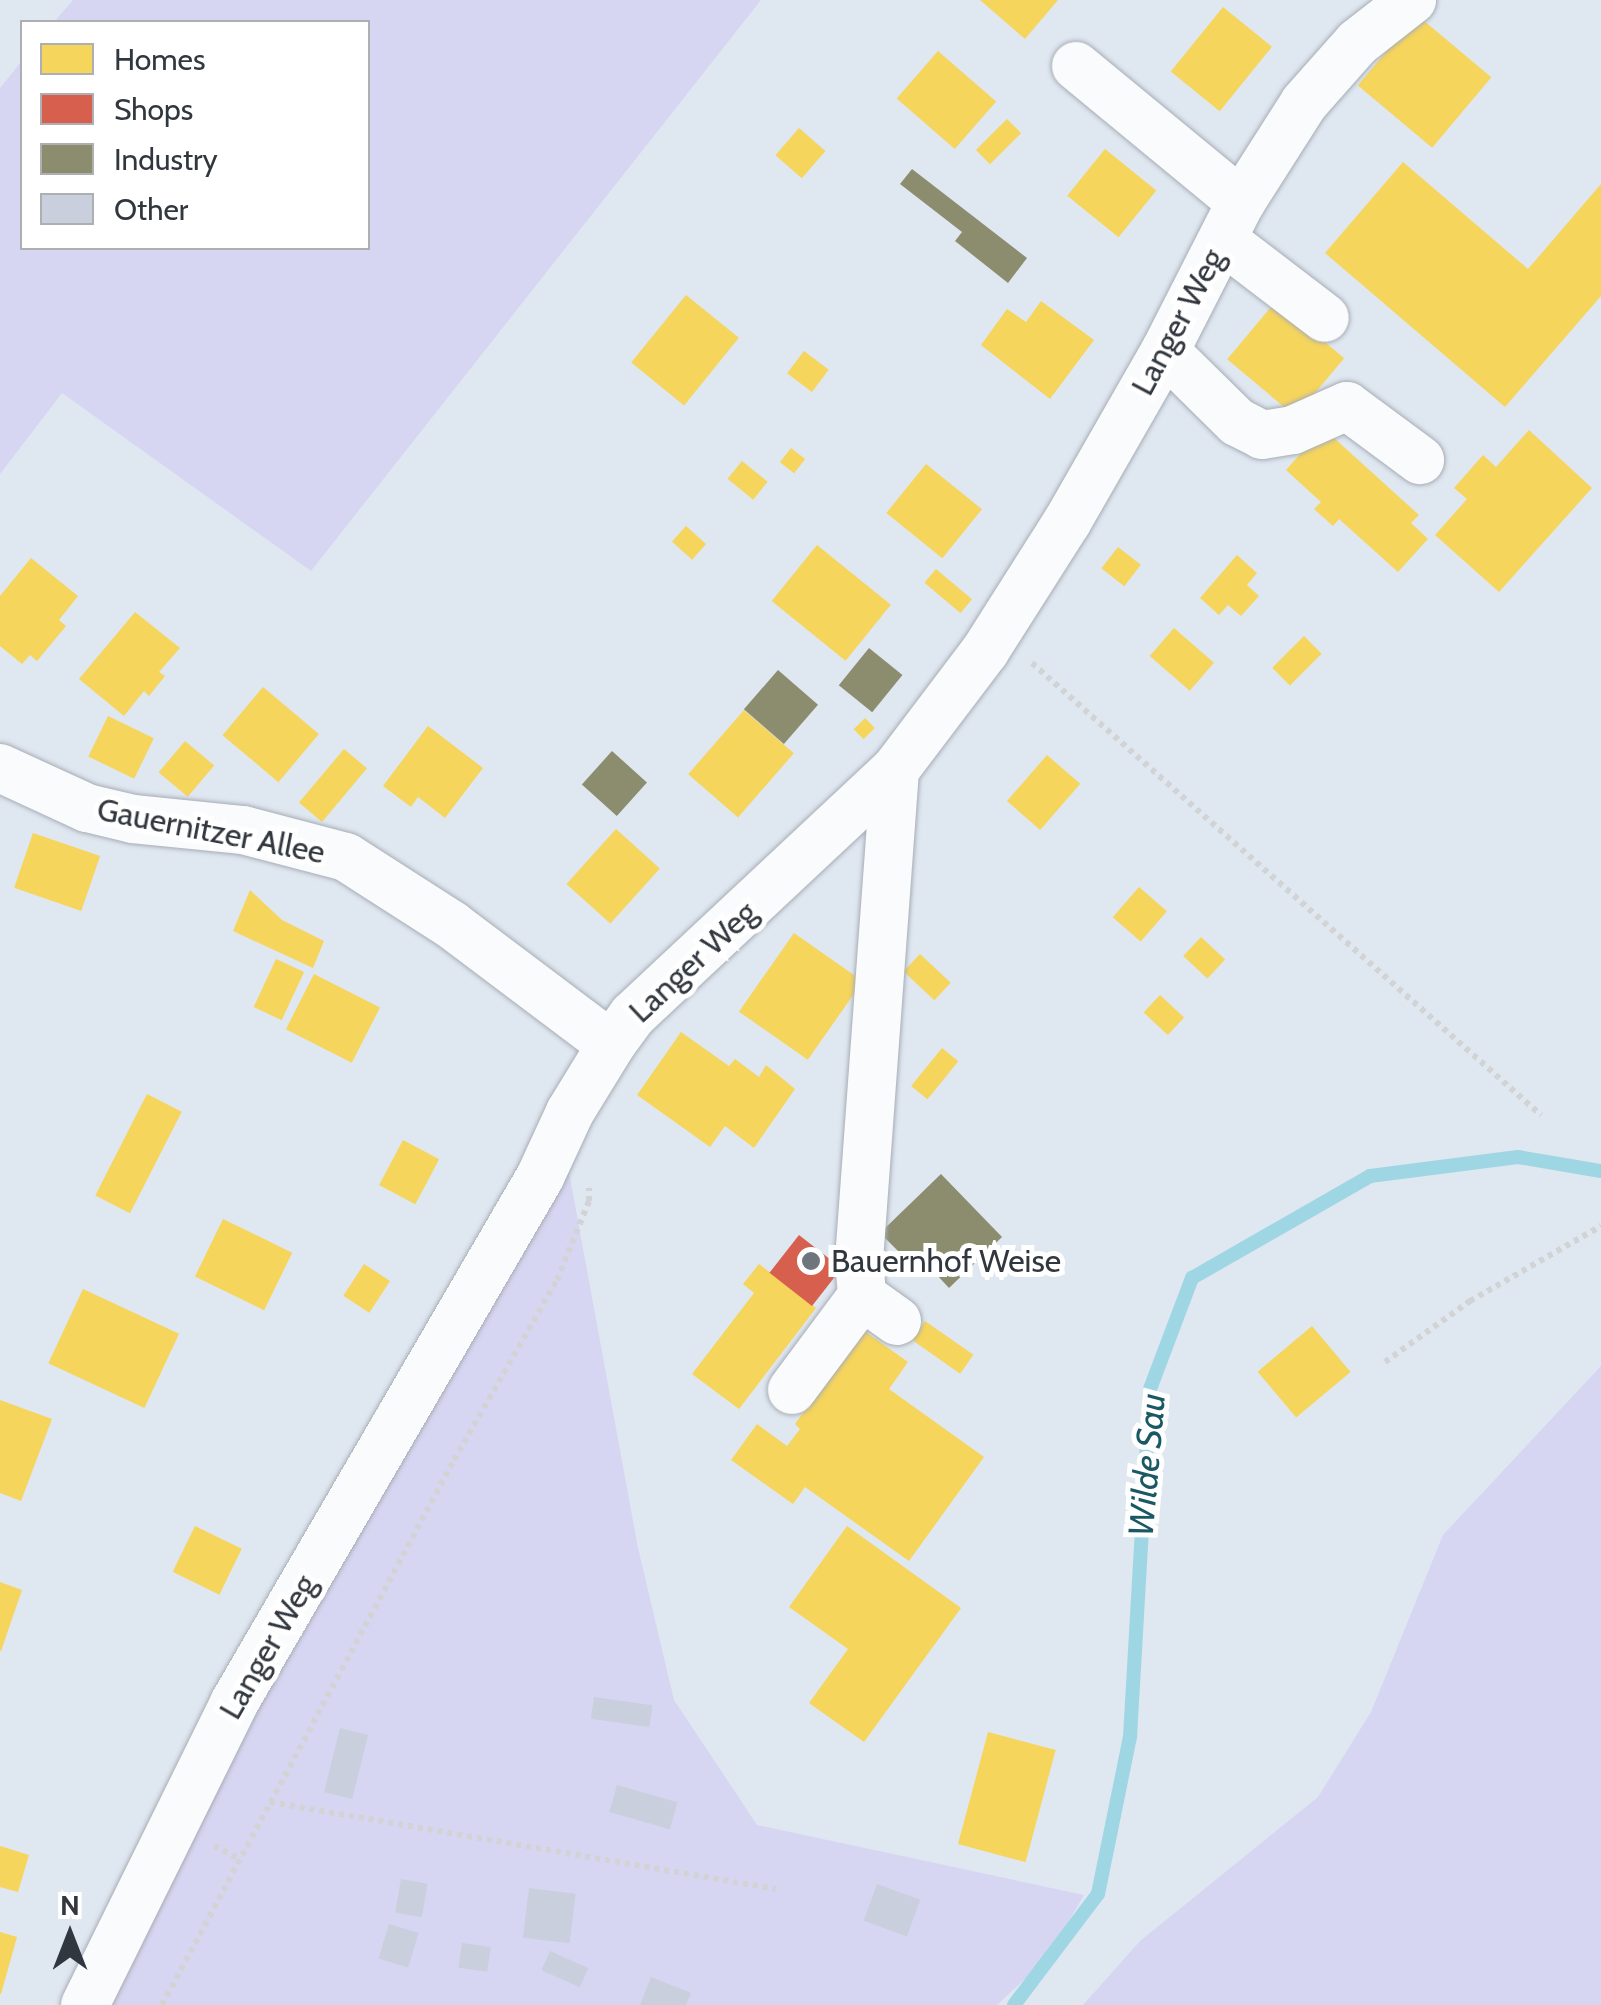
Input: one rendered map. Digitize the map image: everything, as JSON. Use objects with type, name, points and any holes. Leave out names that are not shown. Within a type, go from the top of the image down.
[{"type":"street","name":"Langer Weg","points":[[86,2005],[234,1703],[540,1177],[570,1112],[611,1045],[633,1015],[895,770],[998,632],[1165,352],[1232,221],[1304,103],[1357,43],[1412,0]]},
{"type":"street","points":[[1076,66],[1325,318]]},
{"type":"street","points":[[1165,352],[1237,422],[1262,435],[1293,430],[1346,406],[1420,460]]},
{"type":"street","name":"Gauernitzer Allee","points":[[0,768],[87,808],[133,819],[243,830],[346,857],[452,924],[611,1045]]},
{"type":"street","points":[[792,1390],[879,1309],[859,1260],[895,770]]},
{"type":"path","points":[[998,632],[1540,1115]]},
{"type":"path","points":[[162,2005],[557,1280],[588,1202],[588,1172],[570,1112]]},
{"type":"path","points":[[1385,1362],[1470,1301],[1601,1226]]},
{"type":"path","points":[[270,1802],[776,1889]]},
{"type":"shaded area","points":[[73,0],[761,0],[311,571],[62,393],[0,474],[0,88],[20,63],[20,250],[370,250],[370,20],[56,20]]},
{"type":"shaded area","points":[[569,1172],[638,1548],[674,1700],[757,1825],[1084,1895],[1047,1958],[997,2005],[109,2005],[288,1638]]},
{"type":"shaded area","points":[[1601,1366],[1601,2005],[1083,2005],[1140,1941],[1318,1797],[1371,1712],[1443,1535]]},
{"type":"building: Homes","points":[[980,0],[1058,0],[1025,39]]},
{"type":"building: Homes","points":[[1223,7],[1272,47],[1220,111],[1171,72]]},
{"type":"building: Homes","points":[[1417,15],[1491,77],[1432,148],[1358,85]]},
{"type":"building: Homes","points":[[938,51],[996,102],[955,149],[897,99]]},
{"type":"building: Homes","points":[[1007,119],[1021,133],[990,164],[976,150]]},
{"type":"building: Homes","points":[[799,128],[825,151],[802,178],[775,155]]},
{"type":"building: Homes","points":[[1105,149],[1156,191],[1119,237],[1067,196]]},
{"type":"building: Homes","points":[[1403,162],[1528,269],[1601,184],[1601,296],[1505,407],[1325,253]]},
{"type":"building: Homes","points":[[686,295],[739,338],[684,405],[631,363]]},
{"type":"building: Homes","points":[[1041,301],[1094,340],[1050,399],[981,345],[1007,309],[1026,322]]},
{"type":"building: Homes","points":[[1276,301],[1344,358],[1295,416],[1227,359]]},
{"type":"building: Homes","points":[[804,351],[829,370],[812,392],[787,373]]},
{"type":"building: Homes","points":[[1323,428],[1419,515],[1411,523],[1428,539],[1398,572],[1339,519],[1333,526],[1314,509],[1321,502],[1286,470]]},
{"type":"building: Homes","points":[[1529,430],[1592,488],[1499,592],[1435,535],[1467,499],[1454,488],[1483,455],[1496,467]]},
{"type":"building: Homes","points":[[791,448],[805,459],[794,473],[780,462]]},
{"type":"building: Homes","points":[[742,461],[768,482],[753,500],[728,479]]},
{"type":"building: Homes","points":[[926,464],[982,509],[942,558],[886,513]]},
{"type":"building: Homes","points":[[686,526],[706,544],[692,560],[672,542]]},
{"type":"building: Homes","points":[[817,545],[891,605],[846,661],[772,601]]},
{"type":"building: Homes","points":[[1118,547],[1141,565],[1124,586],[1101,568]]},
{"type":"building: Homes","points":[[1237,555],[1257,573],[1247,585],[1259,596],[1241,616],[1228,605],[1219,615],[1200,598]]},
{"type":"building: Homes","points":[[31,558],[78,596],[59,620],[66,626],[37,661],[30,655],[22,664],[0,646],[0,596]]},
{"type":"building: Homes","points":[[936,569],[972,599],[960,613],[924,583]]},
{"type":"building: Homes","points":[[135,612],[180,648],[159,672],[165,676],[149,696],[144,691],[124,716],[79,679]]},
{"type":"building: Homes","points":[[1174,628],[1214,663],[1190,691],[1150,656]]},
{"type":"building: Homes","points":[[1304,636],[1322,654],[1290,685],[1272,668]]},
{"type":"building: Homes","points":[[263,687],[319,734],[278,782],[223,735]]},
{"type":"building: Homes","points":[[744,710],[794,753],[738,817],[688,774]]},
{"type":"building: Homes","points":[[108,716],[154,738],[134,779],[88,756]]},
{"type":"building: Homes","points":[[865,718],[875,728],[864,739],[854,729]]},
{"type":"building: Homes","points":[[428,726],[483,768],[445,818],[418,797],[411,807],[383,786]]},
{"type":"building: Homes","points":[[185,741],[214,765],[188,797],[159,772]]},
{"type":"building: Homes","points":[[344,749],[367,768],[322,822],[299,803]]},
{"type":"building: Homes","points":[[1047,755],[1080,784],[1040,830],[1007,801]]},
{"type":"building: Homes","points":[[616,829],[660,868],[610,923],[566,884]]},
{"type":"building: Homes","points":[[33,833],[100,856],[81,911],[14,888]]},
{"type":"building: Homes","points":[[1139,887],[1167,911],[1141,941],[1113,917]]},
{"type":"building: Homes","points":[[250,890],[282,920],[324,941],[313,968],[233,931]]},
{"type":"building: Homes","points":[[794,933],[863,981],[808,1060],[739,1012]]},
{"type":"building: Homes","points":[[1201,937],[1225,960],[1207,979],[1183,956]]},
{"type":"building: Homes","points":[[920,954],[951,983],[934,1000],[904,972]]},
{"type":"building: Homes","points":[[276,959],[304,972],[282,1020],[254,1007]]},
{"type":"building: Homes","points":[[314,974],[380,1008],[352,1063],[286,1029]]},
{"type":"building: Homes","points":[[1160,995],[1184,1018],[1168,1035],[1144,1013]]},
{"type":"building: Homes","points":[[681,1032],[729,1066],[735,1059],[759,1077],[766,1065],[795,1089],[754,1148],[725,1126],[710,1147],[637,1095]]},
{"type":"building: Homes","points":[[942,1048],[958,1061],[927,1099],[911,1086]]},
{"type":"building: Homes","points":[[147,1094],[182,1112],[130,1213],[95,1196]]},
{"type":"building: Homes","points":[[403,1140],[439,1159],[415,1204],[379,1185]]},
{"type":"building: Homes","points":[[223,1219],[292,1253],[264,1310],[195,1277]]},
{"type":"building: Homes","points":[[364,1264],[390,1281],[369,1313],[343,1296]]},
{"type":"building: Homes","points":[[759,1264],[816,1308],[739,1409],[692,1374],[754,1293],[743,1284]]},
{"type":"building: Homes","points":[[83,1289],[179,1334],[144,1408],[48,1363]]},
{"type":"building: Homes","points":[[925,1321],[973,1355],[960,1374],[912,1340]]},
{"type":"building: Homes","points":[[1312,1326],[1351,1372],[1296,1418],[1258,1372]]},
{"type":"building: Homes","points":[[863,1330],[908,1362],[889,1389],[984,1457],[909,1561],[805,1487],[793,1504],[731,1460],[757,1424],[787,1446],[800,1429],[795,1424]]},
{"type":"building: Homes","points":[[0,1400],[52,1419],[21,1501],[0,1493]]},
{"type":"building: Homes","points":[[195,1526],[242,1549],[219,1595],[173,1572]]},
{"type":"building: Homes","points":[[847,1526],[961,1608],[864,1742],[809,1703],[848,1649],[789,1607]]},
{"type":"building: Homes","points":[[0,1582],[22,1590],[1,1651],[0,1651]]},
{"type":"building: Homes","points":[[988,1732],[1056,1750],[1026,1862],[958,1844]]},
{"type":"building: Homes","points":[[0,1846],[29,1855],[18,1892],[0,1887]]},
{"type":"building: Homes","points":[[0,1932],[17,1937],[1,1994],[0,1994]]},
{"type":"building: Shops","points":[[799,1235],[842,1268],[812,1306],[769,1273]]},
{"type":"building: Industry","points":[[912,169],[1027,258],[1008,283],[955,241],[962,232],[900,184]]},
{"type":"building: Industry","points":[[869,648],[902,675],[872,712],[839,685]]},
{"type":"building: Industry","points":[[778,670],[818,705],[784,744],[744,709]]},
{"type":"building: Industry","points":[[612,751],[647,782],[617,816],[582,784]]},
{"type":"building: Industry","points":[[941,1174],[1002,1237],[949,1288],[923,1260],[915,1268],[880,1233]]},
{"type":"building: Other","points":[[594,1697],[652,1705],[649,1727],[591,1719]]},
{"type":"building: Other","points":[[340,1728],[368,1735],[352,1799],[324,1792]]},
{"type":"building: Other","points":[[617,1785],[678,1802],[670,1829],[609,1812]]},
{"type":"building: Other","points":[[401,1879],[428,1884],[422,1917],[395,1912]]},
{"type":"building: Other","points":[[877,1884],[920,1900],[907,1936],[864,1921]]},
{"type":"building: Other","points":[[529,1888],[576,1894],[570,1943],[523,1938]]},
{"type":"building: Other","points":[[389,1924],[419,1933],[408,1967],[378,1958]]},
{"type":"building: Other","points":[[462,1943],[491,1947],[487,1972],[459,1968]]},
{"type":"building: Other","points":[[550,1951],[588,1968],[580,1987],[541,1970]]},
{"type":"building: Other","points":[[651,1977],[691,1993],[686,2005],[640,2005]]},
{"type":"waterway","name":"Wilde Sau","points":[[1014,2005],[1098,1894],[1130,1737],[1150,1389],[1192,1278],[1370,1176],[1518,1157],[1601,1171]]},
{"type":"place","name":"Bauernhof Weise","points":[[811,1261]]}]
